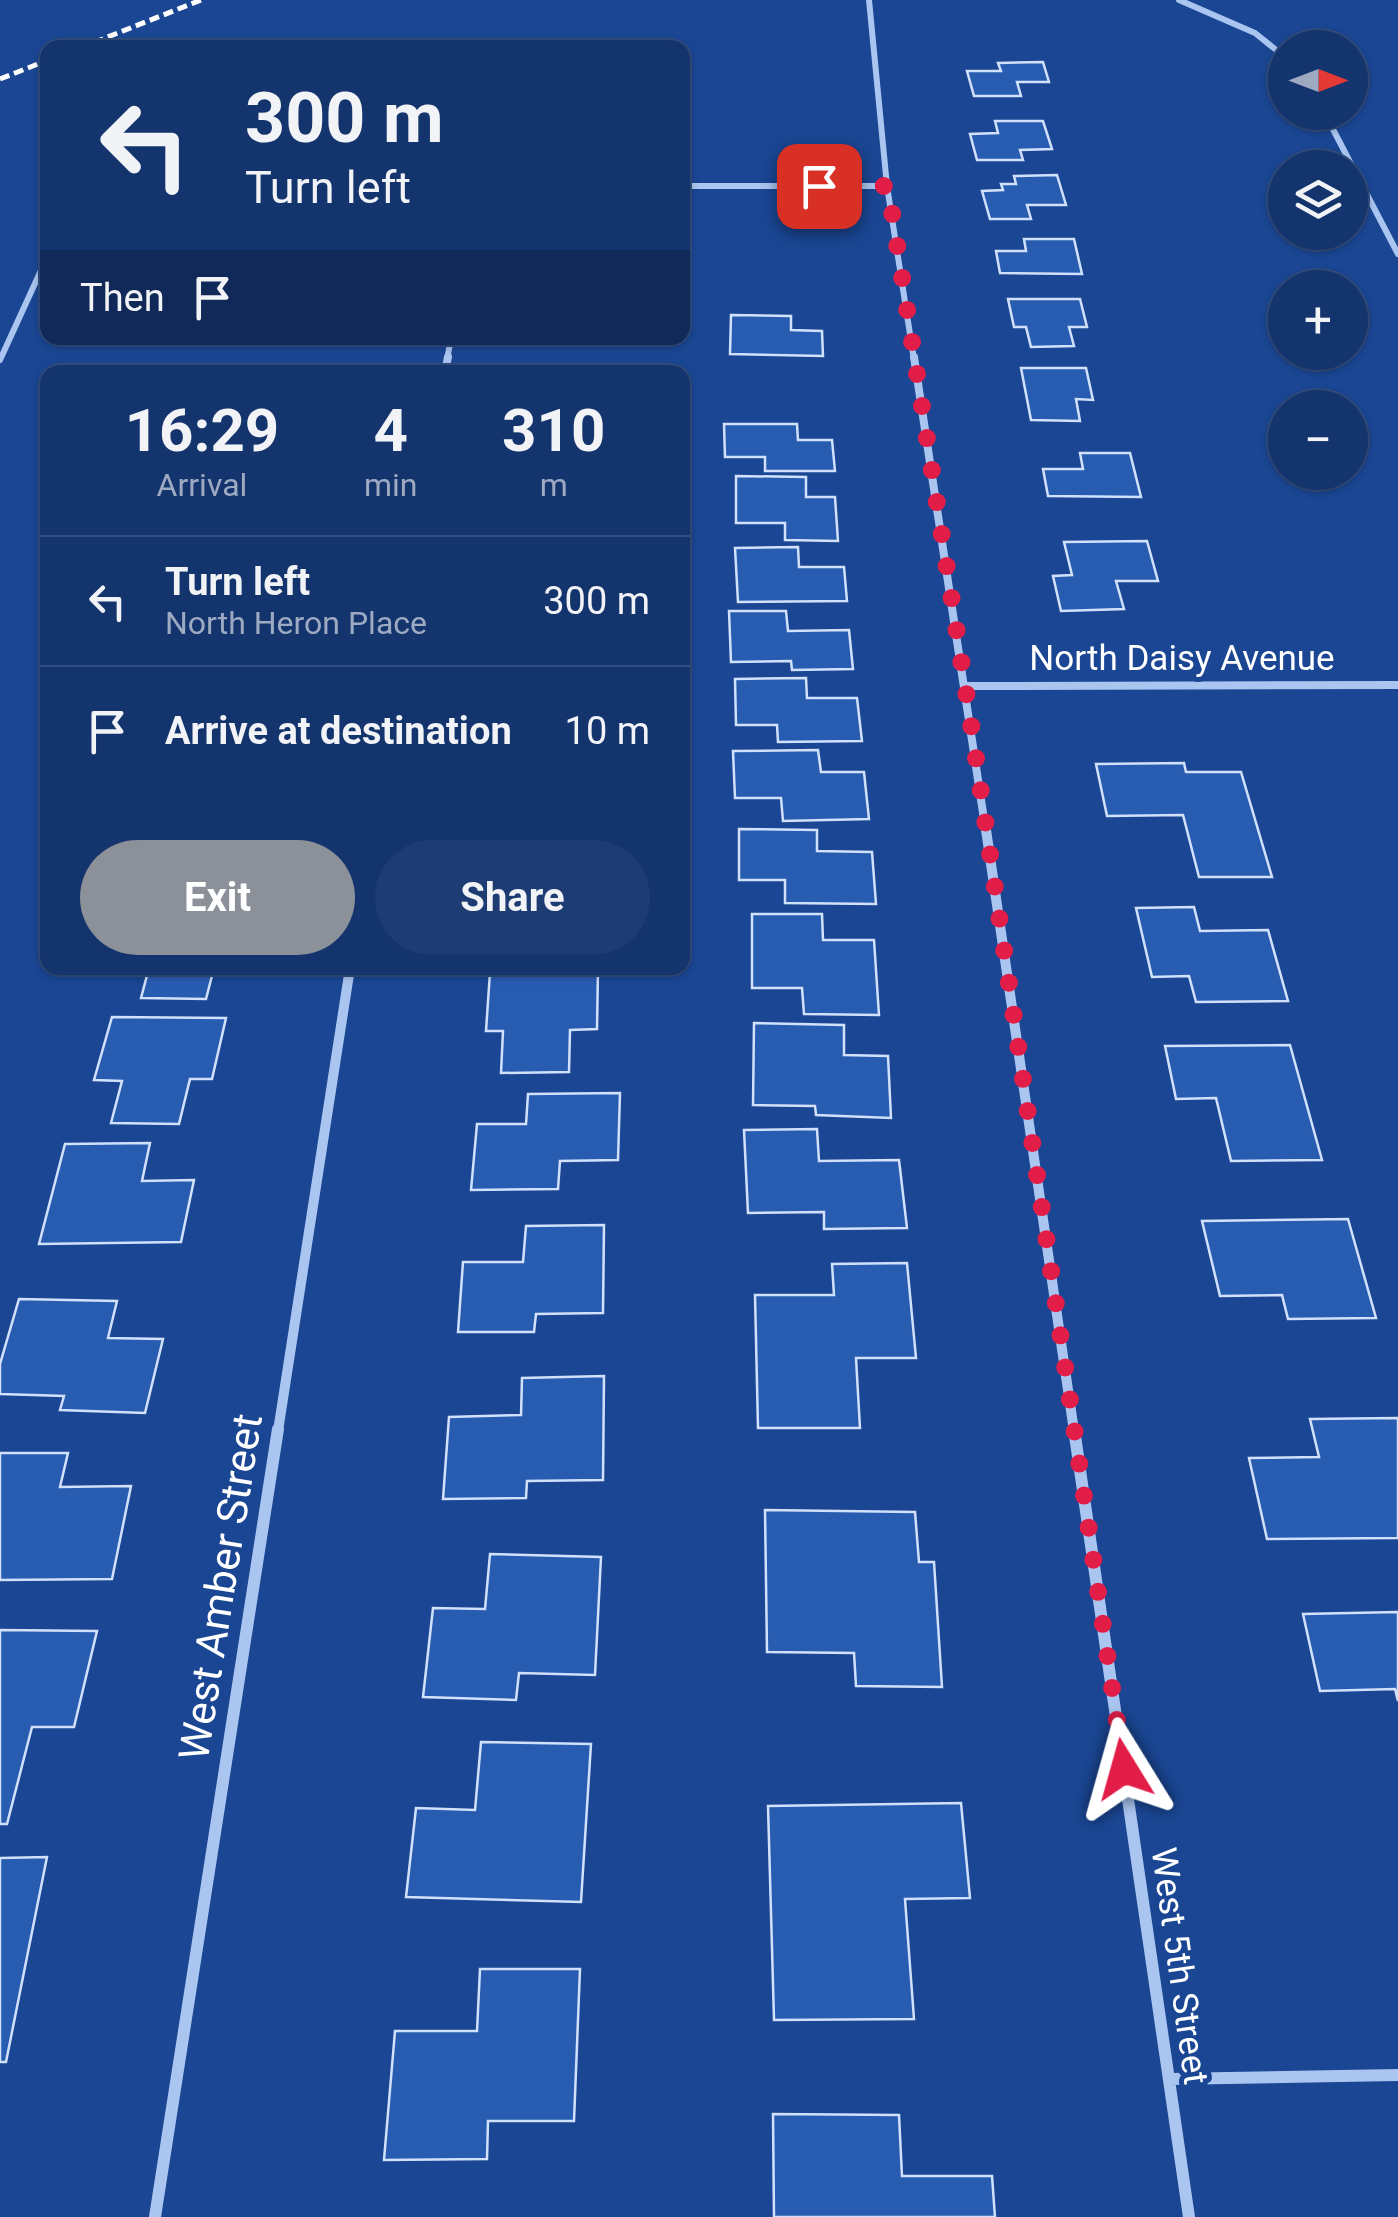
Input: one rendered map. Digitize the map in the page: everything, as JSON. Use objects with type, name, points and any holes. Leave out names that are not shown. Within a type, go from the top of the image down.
[{"type":"street","name":"West 5th Street","points":[[869,0],[888,186],[1189,2217]]},
{"type":"street","points":[[1179,0],[1255,32],[1268,43]]},
{"type":"street","points":[[1333,130],[1398,254]]},
{"type":"street","points":[[690,186],[888,186]]},
{"type":"street","points":[[0,360],[40,272]]},
{"type":"street","name":"North Daisy Avenue","points":[[965,686],[1398,685]]},
{"type":"street","name":"West Amber Street","points":[[155,2217],[349,975]]},
{"type":"street","points":[[1169,2079],[1398,2075]]},
{"type":"building","points":[[1043,62],[1049,82],[1017,82],[1021,96],[974,96],[967,71],[1001,71],[998,63]]},
{"type":"building","points":[[995,121],[1043,121],[1052,149],[1020,150],[1023,160],[977,160],[970,134],[998,133]]},
{"type":"building","points":[[1057,175],[1066,205],[1027,205],[1031,219],[990,219],[982,191],[1003,190],[1001,184],[1016,184],[1014,176]]},
{"type":"building","points":[[1024,239],[1074,239],[1082,274],[1000,273],[996,251],[1026,251]]},
{"type":"building","points":[[1008,299],[1080,299],[1087,327],[1069,327],[1074,346],[1031,347],[1026,327],[1014,327]]},
{"type":"building","points":[[731,315],[791,316],[791,330],[822,331],[823,356],[730,354]]},
{"type":"building","points":[[1021,368],[1086,368],[1093,400],[1076,399],[1080,421],[1031,420]]},
{"type":"building","points":[[724,424],[797,424],[798,440],[832,440],[835,471],[765,471],[765,457],[725,457]]},
{"type":"building","points":[[1080,453],[1130,453],[1141,497],[1048,496],[1043,469],[1083,469]]},
{"type":"building","points":[[736,476],[806,477],[806,497],[835,497],[838,541],[785,540],[785,523],[736,523]]},
{"type":"building","points":[[1147,541],[1158,581],[1116,581],[1124,609],[1061,611],[1053,576],[1072,575],[1064,542]]},
{"type":"building","points":[[798,547],[799,567],[844,567],[847,601],[738,602],[735,548]]},
{"type":"building","points":[[729,611],[786,611],[788,631],[849,630],[853,669],[792,670],[791,661],[731,662]]},
{"type":"building","points":[[806,678],[807,698],[857,698],[862,741],[778,742],[777,725],[736,725],[735,679]]},
{"type":"building","points":[[818,750],[821,772],[864,772],[869,819],[783,821],[781,798],[735,798],[733,751]]},
{"type":"building","points":[[1184,763],[1186,772],[1241,772],[1272,877],[1199,877],[1183,815],[1107,816],[1096,764]]},
{"type":"building","points":[[739,829],[817,830],[817,851],[872,852],[876,904],[785,903],[785,880],[739,880]]},
{"type":"building","points":[[1194,907],[1200,931],[1268,930],[1288,1001],[1196,1002],[1189,976],[1152,977],[1136,908]]},
{"type":"building","points":[[752,914],[822,914],[823,940],[874,940],[879,1015],[804,1014],[802,988],[752,988]]},
{"type":"building","points":[[147,975],[212,975],[206,999],[141,998]]},
{"type":"building","points":[[490,975],[598,975],[597,1029],[570,1030],[569,1072],[501,1073],[503,1031],[486,1031]]},
{"type":"building","points":[[112,1017],[226,1018],[212,1079],[190,1079],[179,1124],[111,1123],[122,1081],[94,1080]]},
{"type":"building","points":[[754,1023],[844,1025],[844,1055],[888,1056],[891,1118],[816,1115],[815,1106],[753,1105]]},
{"type":"building","points":[[1290,1045],[1322,1160],[1231,1161],[1216,1098],[1176,1099],[1165,1046]]},
{"type":"building","points":[[620,1093],[618,1160],[560,1161],[558,1189],[471,1190],[477,1124],[526,1124],[528,1094]]},
{"type":"building","points":[[817,1129],[819,1161],[899,1160],[907,1228],[824,1229],[824,1212],[748,1213],[744,1130]]},
{"type":"building","points":[[150,1143],[142,1181],[194,1180],[181,1242],[39,1244],[65,1144]]},
{"type":"building","points":[[1348,1219],[1376,1318],[1288,1319],[1282,1295],[1220,1296],[1202,1221]]},
{"type":"building","points":[[604,1225],[603,1313],[536,1314],[534,1332],[458,1332],[463,1262],[523,1262],[526,1226]]},
{"type":"building","points":[[907,1263],[916,1358],[856,1358],[860,1428],[758,1428],[755,1295],[834,1295],[832,1264]]},
{"type":"building","points":[[19,1299],[117,1301],[108,1338],[163,1339],[145,1413],[60,1410],[64,1396],[0,1394],[0,1364]]},
{"type":"building","points":[[604,1376],[603,1480],[527,1481],[526,1498],[443,1499],[449,1417],[521,1415],[522,1378]]},
{"type":"building","points":[[1398,1418],[1398,1538],[1267,1539],[1249,1458],[1319,1457],[1310,1419]]},
{"type":"building","points":[[0,1453],[68,1453],[60,1487],[131,1486],[112,1579],[0,1580]]},
{"type":"building","points":[[765,1510],[915,1512],[919,1562],[934,1562],[942,1687],[856,1686],[854,1653],[767,1652]]},
{"type":"building","points":[[490,1554],[601,1557],[595,1675],[519,1673],[516,1700],[423,1697],[433,1608],[485,1609]]},
{"type":"building","points":[[1398,1612],[1398,1701],[1395,1689],[1320,1691],[1303,1614]]},
{"type":"building","points":[[0,1630],[97,1631],[74,1727],[32,1727],[7,1824],[0,1824]]},
{"type":"building","points":[[481,1742],[591,1744],[581,1902],[406,1897],[416,1808],[475,1810]]},
{"type":"building","points":[[961,1803],[970,1898],[905,1899],[914,2019],[774,2020],[768,1806]]},
{"type":"building","points":[[47,1857],[6,2062],[0,2062],[0,1858]]},
{"type":"building","points":[[480,1969],[580,1969],[574,2121],[488,2121],[487,2159],[384,2160],[395,2031],[477,2031]]},
{"type":"building","points":[[773,2114],[899,2115],[902,2176],[992,2176],[995,2217],[774,2217]]},
{"type":"railway","points":[[100,40],[201,0]]},
{"type":"railway","points":[[0,79],[40,63]]},
{"type":"route","points":[[819,186],[888,186],[1124,1769]]}]
